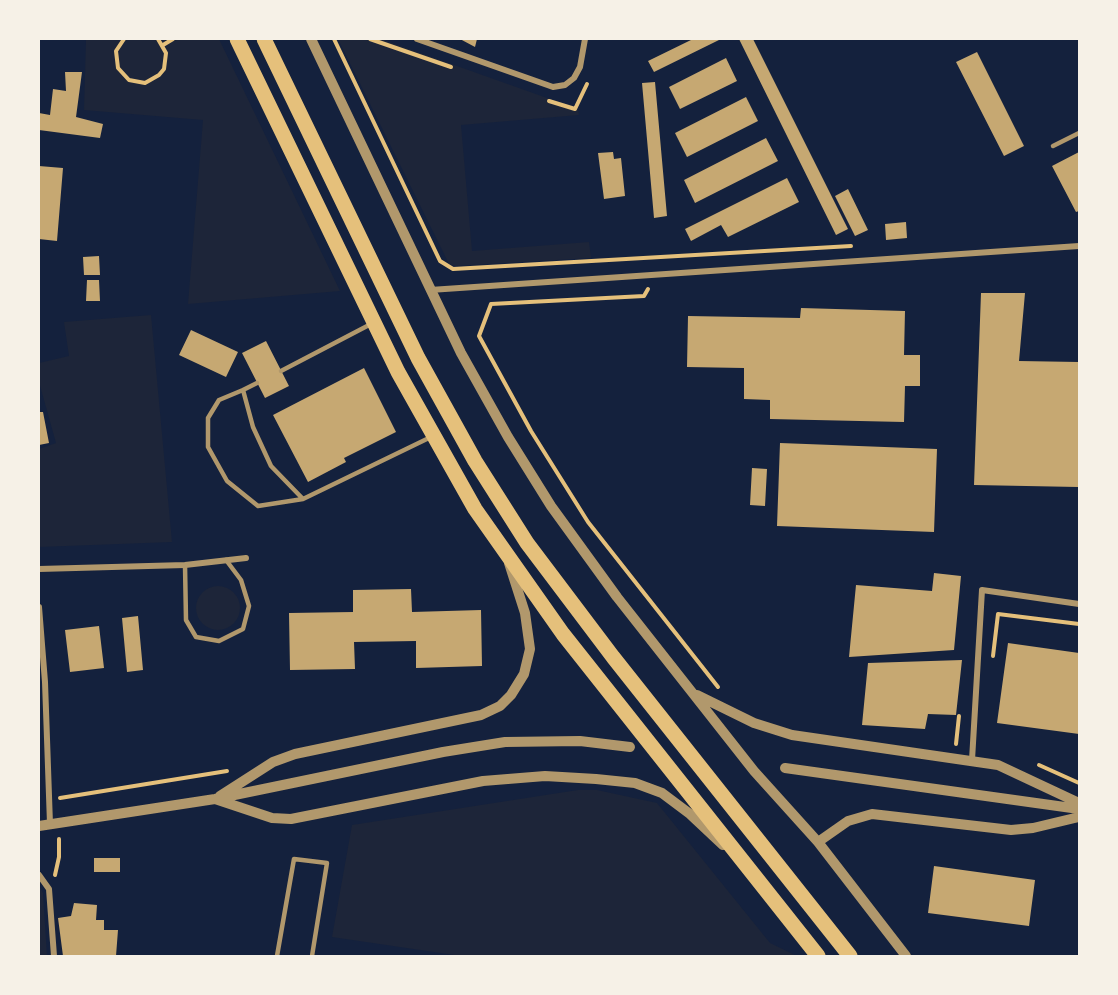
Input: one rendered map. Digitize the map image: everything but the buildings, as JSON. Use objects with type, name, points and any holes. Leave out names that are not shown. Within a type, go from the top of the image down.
[{"type":"main road","points":[[237,39],[374,323],[432,437],[507,557],[570,643],[818,956]]},
{"type":"main road","points":[[264,39],[418,358],[475,461],[518,529],[613,657],[850,956]]},
{"type":"street","points":[[311,39],[430,290],[498,419],[551,506],[617,597],[754,771],[818,842],[906,956]]},
{"type":"street","points":[[417,39],[553,87],[565,85],[574,78],[580,67],[585,39]]},
{"type":"street","points":[[430,290],[1079,246]]},
{"type":"street","points":[[215,799],[273,762],[295,754],[460,720],[500,706],[518,686],[528,662],[530,649],[525,613],[507,557]]},
{"type":"street","points":[[39,569],[185,565],[246,558]]},
{"type":"street","points":[[972,760],[982,590],[1079,604]]},
{"type":"street","points":[[39,607],[45,682],[49,824],[215,799],[443,752],[505,742],[562,741],[630,747]]},
{"type":"street","points":[[693,693],[775,731],[972,760],[1015,771],[1079,803]]},
{"type":"street","points":[[785,768],[1079,809]]},
{"type":"street","points":[[215,799],[272,818],[291,819],[501,779],[545,776],[635,783],[662,793],[690,813],[770,895]]},
{"type":"street","points":[[818,842],[848,821],[872,814],[1011,830],[1033,828],[1079,817]]},
{"type":"street","points":[[39,875],[49,889],[54,956]]},
{"type":"lane","points":[[1053,146],[1079,133]]},
{"type":"lane","points":[[281,371],[374,323]]},
{"type":"lane","points":[[257,383],[219,400],[208,418],[208,447],[227,481],[258,506],[303,499],[432,437]]},
{"type":"lane","points":[[243,390],[253,427],[271,466],[303,499]]},
{"type":"lane","points":[[185,565],[186,620],[196,637],[219,641],[243,629],[249,606],[241,580],[226,560]]},
{"type":"lane","points":[[277,956],[294,859],[327,863],[312,956]]},
{"type":"path","points":[[124,39],[116,51],[115,60],[123,75],[137,83],[145,83],[159,75],[166,61],[163,45],[158,39]]},
{"type":"path","points":[[163,45],[173,39]]},
{"type":"path","points":[[334,39],[440,261],[453,269],[861,245]]},
{"type":"path","points":[[660,288],[648,289],[644,296],[491,304],[479,336],[531,431],[588,522],[648,601],[726,693]]},
{"type":"path","points":[[993,661],[998,614],[1079,624]]},
{"type":"path","points":[[956,751],[960,706]]},
{"type":"path","points":[[49,799],[224,773],[232,768]]},
{"type":"path","points":[[49,824],[59,857],[55,870]]},
{"type":"shaded area","points":[[86,39],[219,39],[340,291],[188,304],[203,120],[84,110]]},
{"type":"shaded area","points":[[338,39],[381,39],[578,109],[579,115],[461,125],[472,251],[589,242],[591,258],[455,266],[449,264]]},
{"type":"shaded area","points":[[151,315],[172,542],[39,547],[39,449],[56,443],[39,382],[39,363],[69,356],[64,322]]},
{"type":"shaded area","points":[[218,586],[227,587],[234,592],[239,599],[239,617],[234,624],[227,629],[218,630],[209,629],[202,624],[197,617],[196,608],[197,599],[202,592],[209,587]]},
{"type":"shaded area","points":[[578,790],[597,790],[657,803],[770,943],[797,956],[461,956],[332,937],[352,825]]},
{"type":"shaded area","points":[[39,885],[43,893],[47,956],[39,956]]}]
